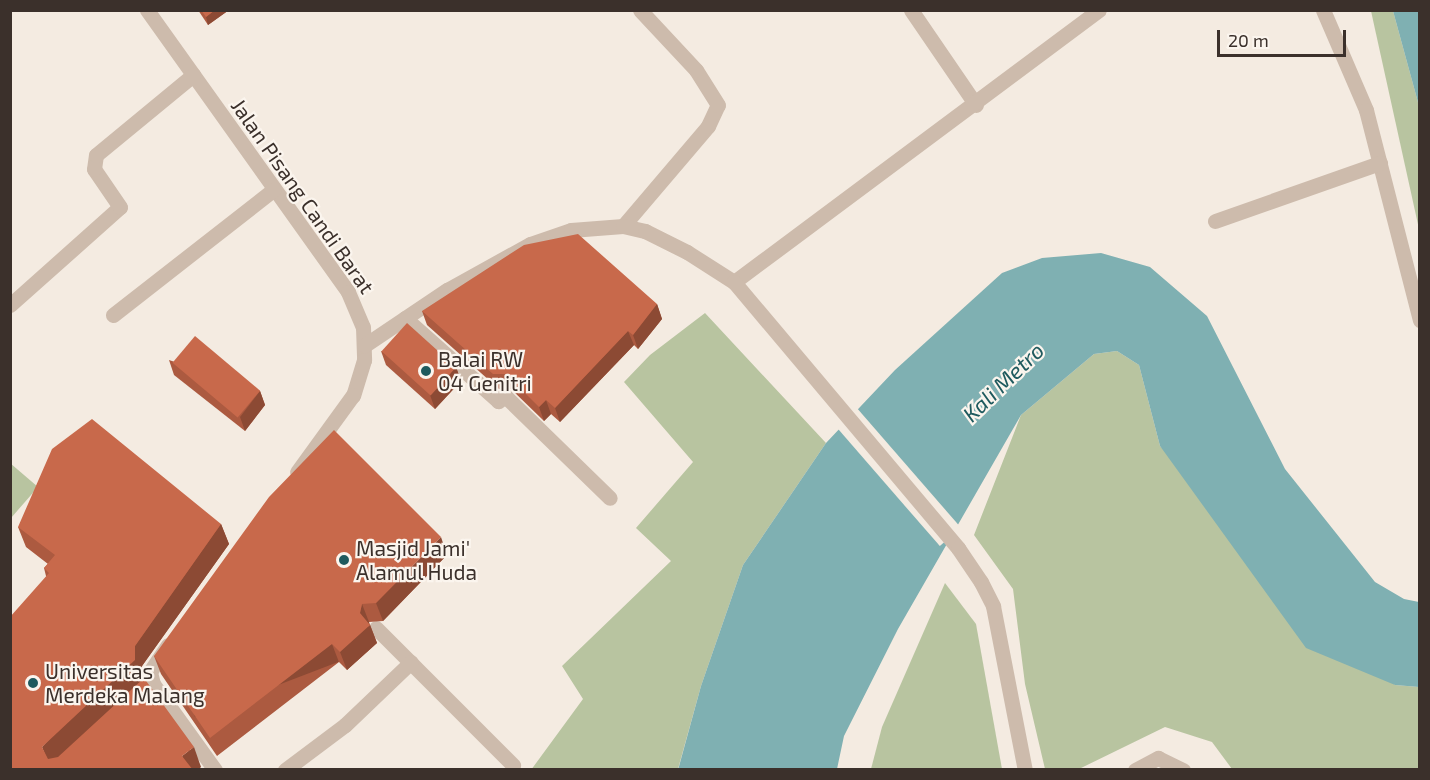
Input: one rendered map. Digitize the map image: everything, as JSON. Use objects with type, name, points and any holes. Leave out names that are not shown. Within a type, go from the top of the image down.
[{"type":"street","name":"Jalan Pisang Candi Barat","points":[[147,10],[348,292],[363,327],[365,345],[353,395],[286,486]]},
{"type":"street","points":[[623,226],[708,126],[718,105],[696,70],[640,10]]},
{"type":"street","points":[[911,10],[976,105]]},
{"type":"street","points":[[734,282],[976,105],[1099,10]]},
{"type":"street","points":[[1323,10],[1366,110],[1419,320]]},
{"type":"street","points":[[10,305],[120,207],[94,169],[96,155],[193,75]]},
{"type":"street","points":[[1215,221],[1380,163]]},
{"type":"street","points":[[113,315],[274,189]]},
{"type":"street","points":[[365,345],[405,318],[530,244],[571,230],[623,226],[667,240],[734,282],[824,392],[958,548],[993,606],[1025,770]]},
{"type":"street","points":[[405,318],[498,401],[505,396],[610,498]]},
{"type":"street","points":[[376,627],[513,765]]},
{"type":"street","points":[[175,635],[153,666],[153,684],[215,770]]},
{"type":"street","points":[[285,770],[345,725],[411,662]]},
{"type":"street","points":[[136,697],[153,684]]},
{"type":"street","points":[[1135,770],[1158,758],[1183,770]]},
{"type":"green space","points":[[1371,11],[1393,11],[1419,106],[1419,229]]},
{"type":"green space","points":[[705,313],[826,443],[743,565],[701,686],[678,769],[531,770],[583,699],[562,666],[671,561],[636,528],[693,462],[624,382],[650,355]]},
{"type":"green space","points":[[1117,351],[1139,365],[1160,446],[1395,685],[1419,687],[1419,769],[1232,769],[1212,742],[1165,727],[1079,769],[1045,769],[1025,684],[1013,589],[974,535],[1021,415],[1094,354]]},
{"type":"green space","points":[[10,463],[38,487],[11,518],[10,518]]},
{"type":"green space","points":[[945,583],[976,624],[1002,769],[871,769],[882,727]]},
{"type":"water","points":[[1393,11],[1419,11],[1419,106]]},
{"type":"water","name":"Kali Metro","points":[[1101,253],[1150,267],[1207,316],[1285,469],[1375,582],[1404,599],[1419,602],[1419,687],[1395,685],[1306,648],[1160,446],[1139,365],[1117,351],[1094,354],[1021,415],[898,629],[844,736],[837,769],[678,770],[701,686],[743,565],[826,443],[895,370],[1002,273],[1042,258]]},
{"type":"pier","points":[[856,407],[961,528],[940,546],[835,425]]},
{"type":"building","points":[[201,10],[215,10],[206,17]]},
{"type":"building","points":[[578,234],[657,304],[633,335],[628,331],[555,408],[546,400],[539,407],[506,374],[493,374],[422,311],[524,245]]},
{"type":"building","name":"Balai RW 04 Genitri","points":[[407,323],[456,367],[431,395],[382,351]]},
{"type":"building","points":[[195,336],[260,391],[238,417],[173,363]]},
{"type":"building","points":[[92,419],[221,524],[135,646],[135,660],[42,747],[48,759],[58,757],[144,678],[194,747],[182,756],[193,770],[10,770],[10,617],[49,573],[44,568],[55,555],[18,527],[52,449]]},
{"type":"building","points":[[334,430],[441,537],[376,603],[362,604],[360,613],[370,625],[340,652],[332,644],[210,738],[154,656],[269,497]]},
{"type":"place","name":"Balai RW 04 Genitri","points":[[426,371]]},
{"type":"place","name":"Masjid Jami' Alamul Huda","points":[[344,560]]},
{"type":"place","name":"Universitas Merdeka Malang","points":[[33,683]]}]
